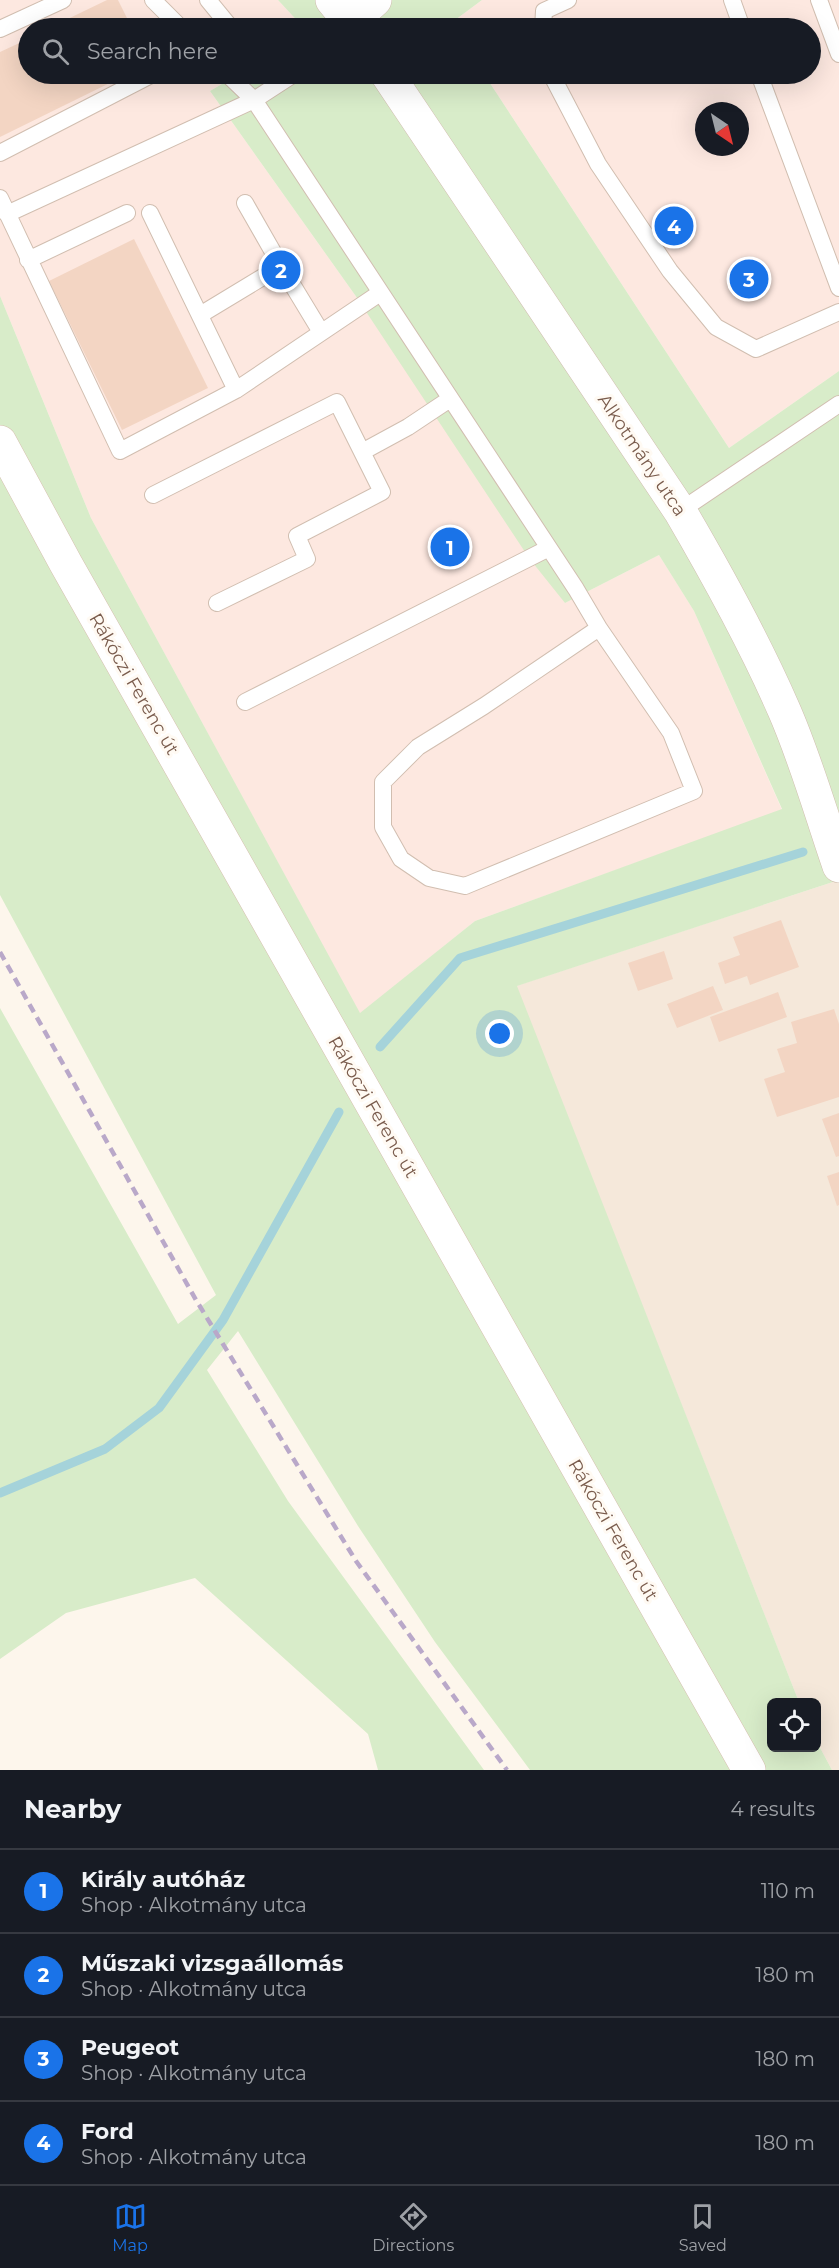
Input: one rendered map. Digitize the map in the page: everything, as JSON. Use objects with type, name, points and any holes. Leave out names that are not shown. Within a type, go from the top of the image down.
[{"type":"main road","points":[[348,18],[375,0]]},
{"type":"main road","name":"Alkotmány utca","points":[[394,84],[680,511],[736,610],[785,712],[839,866]]},
{"type":"main road","name":"Rákóczi Ferenc út","points":[[0,442],[72,575],[749,1770]]},
{"type":"lane","points":[[24,18],[63,0]]},
{"type":"lane","points":[[153,0],[171,18]]},
{"type":"lane","points":[[208,0],[223,18]]},
{"type":"lane","points":[[544,18],[544,11],[568,0]]},
{"type":"lane","points":[[732,0],[738,18]]},
{"type":"lane","points":[[819,0],[839,54]]},
{"type":"lane","points":[[0,29],[18,21]]},
{"type":"lane","points":[[0,153],[134,84]]},
{"type":"lane","points":[[237,84],[254,100],[549,548],[599,628],[671,733],[694,791],[465,886],[429,878],[401,859],[383,827],[383,782],[418,747],[484,706],[599,628]]},
{"type":"lane","points":[[7,214],[254,100],[279,84]]},
{"type":"lane","points":[[556,84],[598,164],[670,271],[716,327],[756,349],[839,312]]},
{"type":"lane","points":[[763,84],[839,288]]},
{"type":"lane","points":[[0,198],[120,451],[236,390],[380,293]]},
{"type":"lane","points":[[245,203],[321,332]]},
{"type":"lane","points":[[28,260],[127,213]]},
{"type":"lane","points":[[150,213],[236,390]]},
{"type":"lane","points":[[200,315],[281,266]]},
{"type":"lane","points":[[362,452],[408,427],[450,399]]},
{"type":"lane","points":[[153,495],[337,402],[382,492],[297,536],[307,559],[217,603]]},
{"type":"lane","points":[[680,511],[839,404]]},
{"type":"lane","points":[[245,702],[549,548]]},
{"type":"shaded area","points":[[0,0],[278,0],[295,18],[18,18],[18,84],[222,84],[210,91],[355,295],[565,603],[659,555],[694,611],[782,810],[475,921],[360,1014],[91,518],[0,296]]},
{"type":"shaded area","points":[[482,0],[839,0],[839,371],[729,448],[491,84],[821,84],[821,18],[458,18]]},
{"type":"shaded area","points":[[839,880],[839,1770],[832,1770],[821,1749],[821,1698],[797,1698],[516,986]]},
{"type":"green space","points":[[278,0],[482,0],[458,18],[295,18]]},
{"type":"green space","points":[[222,84],[491,84],[729,448],[839,371],[839,880],[517,986],[797,1698],[767,1698],[767,1752],[821,1752],[821,1749],[832,1770],[530,1770],[435,1642],[358,1526],[238,1331],[207,1370],[288,1501],[484,1770],[378,1770],[368,1734],[195,1578],[66,1613],[0,1659],[0,1008],[178,1324],[216,1295],[0,895],[0,296],[91,518],[360,1013],[475,921],[782,809],[694,611],[659,555],[565,603],[529,558],[355,295],[210,91]]},
{"type":"building","points":[[107,0],[118,0],[127,18],[70,18]]},
{"type":"building","points":[[18,44],[18,84],[108,84],[0,137],[0,52]]},
{"type":"building","points":[[134,239],[208,388],[122,430],[49,281]]},
{"type":"building","points":[[781,920],[799,967],[750,985],[747,976],[725,984],[718,963],[740,955],[733,937]]},
{"type":"building","points":[[664,951],[673,979],[638,991],[628,963]]},
{"type":"building","points":[[713,986],[723,1010],[677,1028],[667,1004]]},
{"type":"building","points":[[778,992],[787,1017],[719,1042],[710,1017]]},
{"type":"building","points":[[834,1009],[839,1024],[839,1097],[777,1117],[764,1079],[785,1072],[777,1049],[797,1043],[791,1022]]},
{"type":"building","points":[[839,1113],[839,1156],[836,1157],[822,1119]]},
{"type":"building","points":[[839,1172],[839,1205],[837,1206],[827,1176]]},
{"type":"waterway","points":[[380,1047],[460,958],[803,852]]},
{"type":"waterway","points":[[0,1493],[105,1449],[159,1408],[223,1320],[339,1112]]},
{"type":"railway","points":[[0,952],[196,1300],[356,1561],[507,1770]]},
{"type":"place","name":"Ford","points":[[674,226]]},
{"type":"place","name":"Műszaki vizsgaállomás","points":[[281,270]]},
{"type":"place","name":"Peugeot","points":[[749,279]]},
{"type":"place","name":"Király autóház","points":[[450,547]]}]
